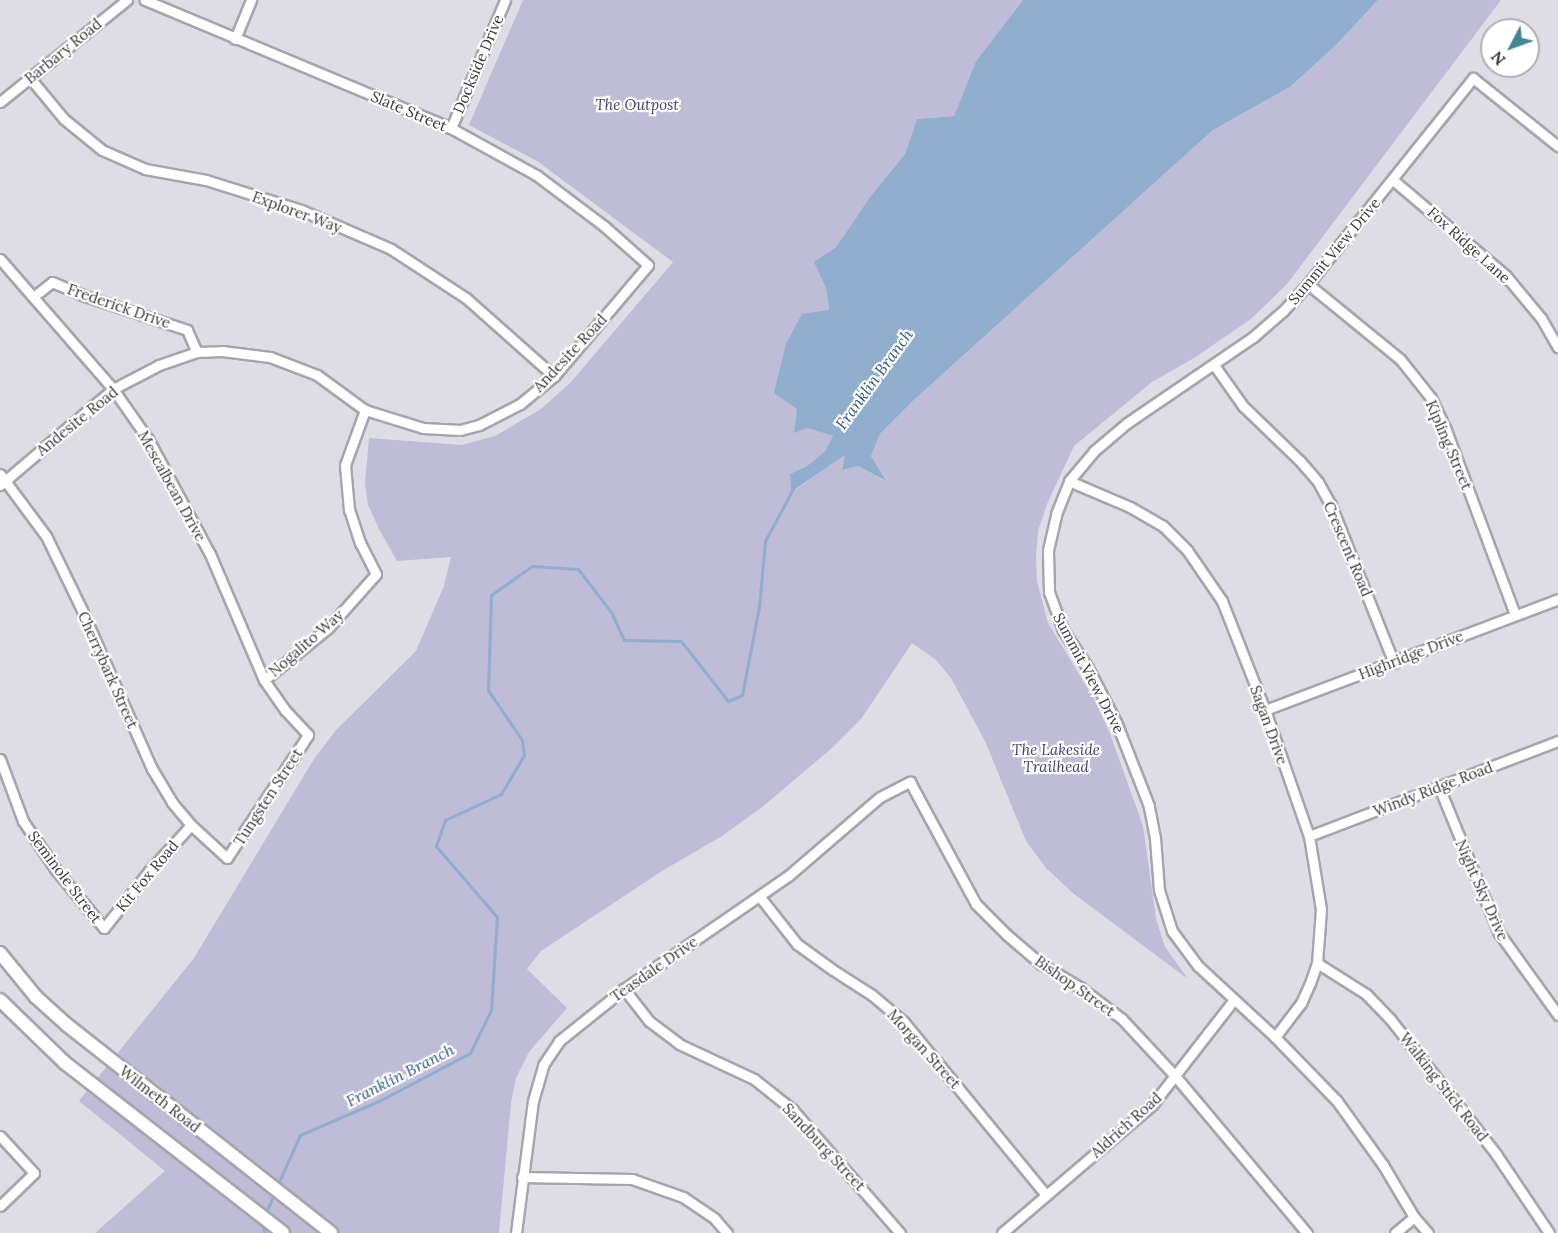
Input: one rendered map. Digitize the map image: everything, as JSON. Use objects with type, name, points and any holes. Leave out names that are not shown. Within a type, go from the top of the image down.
[{"type":"street","name":"Barbary Road","points":[[0,102],[127,0]]},
{"type":"street","name":"Slate Street","points":[[145,0],[451,128],[536,175],[604,226],[648,265]]},
{"type":"street","points":[[235,39],[251,0]]},
{"type":"street","name":"Dockside Drive","points":[[451,128],[505,0]]},
{"type":"street","name":"Explorer Way","points":[[30,78],[64,119],[102,150],[145,169],[206,180],[302,210],[391,249],[466,298],[554,376]]},
{"type":"street","name":"Summit View Drive","points":[[1428,1233],[1414,1217],[1383,1165],[1337,1101],[1275,1037],[1233,1001],[1198,966],[1172,931],[1159,890],[1155,838],[1137,773],[1116,722],[1093,677],[1063,630],[1049,592],[1048,550],[1056,514],[1069,481],[1094,451],[1127,423],[1253,337],[1308,284],[1473,78],[1558,146]]},
{"type":"street","name":"Fox Ridge Lane","points":[[1393,180],[1506,276],[1541,318],[1558,347]]},
{"type":"street","name":"Mescalbean Drive","points":[[0,259],[113,389],[148,440],[210,554],[264,680],[285,710],[308,735]]},
{"type":"street","name":"Andesite Road","points":[[2,480],[113,389],[159,365],[197,352],[222,351],[270,357],[316,375],[365,410],[423,428],[460,430],[488,421],[512,409],[554,376],[648,265]]},
{"type":"street","name":"Frederick Drive","points":[[33,297],[52,282],[82,295],[187,330],[197,352]]},
{"type":"street","name":"Kipling Street","points":[[1308,284],[1400,358],[1431,398],[1446,430],[1515,615]]},
{"type":"street","name":"Crescent Road","points":[[1214,365],[1243,406],[1300,461],[1318,482],[1331,504],[1394,663]]},
{"type":"street","name":"Nogalito Way","points":[[264,680],[328,628],[376,574],[360,543],[350,510],[345,465],[365,410]]},
{"type":"street","name":"Cherrybark Street","points":[[2,480],[46,536],[82,610],[152,769],[172,802],[191,825],[227,858]]},
{"type":"street","name":"Sagan Drive","points":[[1069,481],[1131,507],[1163,526],[1187,550],[1222,601],[1264,710],[1309,837],[1322,909],[1317,963],[1301,1003],[1275,1037]]},
{"type":"street","name":"Highridge Drive","points":[[1264,710],[1394,663],[1558,599]]},
{"type":"street","name":"Tungsten Street","points":[[227,858],[308,735]]},
{"type":"street","name":"Windy Ridge Road","points":[[1309,837],[1558,741]]},
{"type":"street","name":"Seminole Street","points":[[0,759],[23,821],[56,870],[104,928]]},
{"type":"street","name":"Teasdale Drive","points":[[516,1233],[533,1101],[543,1065],[559,1041],[624,989],[760,897],[880,797],[910,782]]},
{"type":"street","name":"Bishop Street","points":[[910,782],[976,904],[1041,964],[1081,988],[1122,1019],[1176,1077],[1307,1233]]},
{"type":"street","name":"Night Sky Drive","points":[[1438,787],[1499,933],[1558,1015]]},
{"type":"street","name":"Kit Fox Road","points":[[104,928],[149,871],[191,825]]},
{"type":"street","name":"Morgan Street","points":[[760,897],[797,944],[832,970],[872,995],[904,1022],[1046,1195]]},
{"type":"street","name":"Wilmeth Road","points":[[0,953],[44,1004],[136,1080],[331,1233]]},
{"type":"street","name":"Walking Stick Road","points":[[1317,963],[1366,994],[1391,1020],[1496,1154],[1549,1233]]},
{"type":"street","name":"Sandburg Street","points":[[624,989],[649,1021],[679,1044],[754,1079],[793,1110],[900,1233]]},
{"type":"street","name":"Wilmeth Road","points":[[0,1000],[65,1064],[117,1102],[283,1233]]},
{"type":"street","name":"Aldrich Road","points":[[1002,1233],[1152,1105],[1233,1001]]},
{"type":"street","points":[[0,1136],[34,1173],[0,1206]]},
{"type":"street","points":[[522,1177],[632,1179],[683,1197],[714,1218],[728,1233]]},
{"type":"street","points":[[1395,1233],[1414,1217]]},
{"type":"green space","points":[[523,0],[1023,0],[976,61],[954,116],[917,119],[905,154],[870,197],[836,247],[815,262],[826,288],[829,311],[797,409],[807,428],[833,436],[825,451],[807,466],[790,474],[792,492],[846,454],[842,469],[858,466],[885,481],[871,456],[880,434],[915,399],[1213,130],[1290,87],[1336,45],[1378,0],[1501,0],[1487,18],[1480,18],[1480,28],[1287,284],[1251,319],[1194,358],[1152,382],[1074,446],[1047,504],[1038,531],[1037,581],[1048,623],[1093,697],[1109,731],[1143,826],[1156,919],[1165,947],[1188,979],[1074,894],[1046,868],[1026,841],[985,741],[951,678],[936,660],[912,643],[861,719],[832,748],[761,808],[722,836],[662,871],[541,951],[527,969],[567,1008],[529,1052],[516,1078],[511,1103],[499,1233],[95,1233],[165,1171],[79,1101],[194,958],[314,759],[336,730],[416,651],[444,586],[451,557],[397,561],[379,529],[368,505],[365,483],[369,438],[462,445],[495,436],[541,409],[571,382],[673,262],[537,161],[469,125]]},
{"type":"water","points":[[1023,0],[1378,0],[1336,45],[1290,87],[1213,130],[915,399],[880,434],[871,456],[886,481],[858,466],[842,470],[845,455],[791,492],[790,474],[807,466],[825,451],[833,436],[807,428],[794,433],[797,409],[774,393],[786,344],[802,314],[829,310],[826,288],[814,262],[836,247],[870,197],[905,154],[917,119],[954,116],[976,61]]},
{"type":"waterway","name":"Franklin Branch","points":[[277,1186],[300,1135],[381,1100],[470,1053],[491,1010],[497,917],[436,846],[445,820],[501,794],[524,755],[522,740],[488,690],[491,595],[532,566],[578,569],[611,612],[624,640],[681,641],[728,701],[742,695],[759,607],[765,541],[793,489]]},
{"type":"waterway","name":"Franklin Branch","points":[[265,1214],[275,1193]]},
{"type":"waterway","name":"Franklin Branch","points":[[263,1223],[264,1233]]},
{"type":"park label","name":"The Outpost","points":[[637,105]]},
{"type":"park label","name":"The Lakeside Trailhead","points":[[1056,758]]}]
